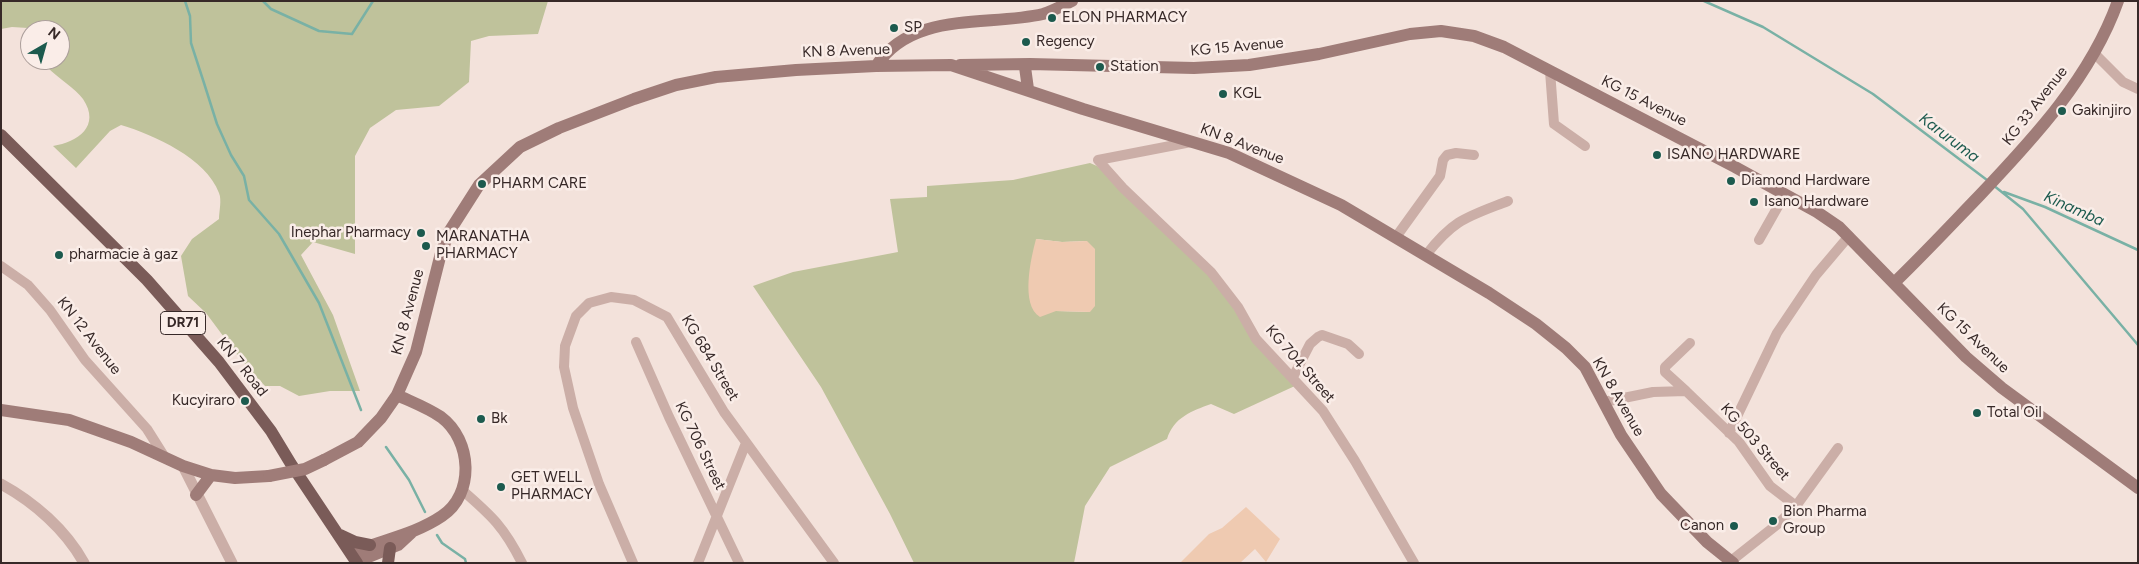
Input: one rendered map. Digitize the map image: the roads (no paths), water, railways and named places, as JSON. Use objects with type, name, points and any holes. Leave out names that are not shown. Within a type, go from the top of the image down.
[{"type":"main road","points":[[876,66],[887,50],[895,44],[926,29],[1044,14],[1072,1]]},
{"type":"main road","name":"KG 33 Avenue","points":[[1895,282],[2020,153],[2069,92],[2094,53],[2118,1]]},
{"type":"main road","name":"KG 15 Avenue","points":[[951,66],[1008,64],[1194,68],[1249,65],[1319,54],[1410,34],[1441,31],[1482,39],[1504,47],[1817,212],[1849,236],[1966,357],[2002,388],[2138,488]]},
{"type":"main road","points":[[995,80],[1008,64]]},
{"type":"main road","points":[[1010,84],[1014,75],[1028,65]]},
{"type":"main road","points":[[1028,65],[1028,90]]},
{"type":"main road","name":"KN 8 Avenue","points":[[1,410],[70,420],[164,456],[183,466],[212,475],[235,478],[269,476],[305,469],[358,442],[381,418],[397,395],[416,352],[441,253],[449,232],[479,186],[520,147],[559,128],[676,85],[716,77],[876,66],[951,66],[1028,90],[1083,110],[1230,154],[1291,180],[1341,205],[1489,293],[1566,348],[1585,367],[1621,435],[1661,494],[1707,542],[1732,562]]},
{"type":"main road","name":"KN 7 Road","points":[[1,135],[146,280],[219,362],[271,430],[355,559]]},
{"type":"main road","points":[[355,559],[370,545],[411,533],[443,516],[462,490],[466,476],[465,456],[458,438],[442,417],[397,395]]},
{"type":"main road","points":[[196,495],[212,475]]},
{"type":"main road","points":[[355,559],[390,548],[405,540],[411,533]]},
{"type":"main road","points":[[338,534],[355,542],[370,545]]},
{"type":"main road","points":[[388,563],[390,548]]},
{"type":"street","points":[[2094,53],[2123,82],[2138,89]]},
{"type":"street","points":[[1550,71],[1554,124],[1584,146]]},
{"type":"street","name":"KG 704 Street","points":[[1191,142],[1098,160],[1123,188],[1211,272],[1238,307],[1256,339],[1293,377],[1322,412],[1344,445],[1414,563]]},
{"type":"street","points":[[1396,237],[1440,176],[1443,160],[1447,155],[1456,153],[1474,154]]},
{"type":"street","points":[[1759,240],[1785,194]]},
{"type":"street","points":[[1426,255],[1454,224],[1483,210],[1508,202]]},
{"type":"street","points":[[1729,433],[1777,332],[1820,270],[1849,236]]},
{"type":"street","name":"KN 12 Avenue","points":[[1,266],[28,285],[50,310],[85,360],[147,429],[164,456]]},
{"type":"street","name":"KG 684 Street","points":[[633,563],[599,484],[573,408],[565,376],[565,346],[576,316],[582,309],[597,300],[611,297],[634,300],[664,314],[671,321],[724,412],[834,563]]},
{"type":"street","points":[[1293,377],[1310,344],[1318,337],[1322,336],[1348,344],[1359,354]]},
{"type":"street","name":"KG 706 Street","points":[[636,342],[669,417],[739,563]]},
{"type":"street","name":"KG 503 Street","points":[[1690,343],[1665,367],[1666,372],[1739,442],[1770,486],[1796,506]]},
{"type":"street","points":[[1604,402],[1653,392],[1686,391]]},
{"type":"street","points":[[698,563],[746,443]]},
{"type":"street","points":[[1732,562],[1780,523],[1796,506],[1838,448]]},
{"type":"street","points":[[183,466],[232,563]]},
{"type":"street","points":[[1,484],[24,497],[45,515],[77,550],[84,563]]},
{"type":"street","points":[[462,490],[497,521],[509,536],[522,563]]},
{"type":"waterway","points":[[185,1],[190,16],[191,43],[217,124],[231,155],[244,176],[249,200],[279,234],[319,303],[361,410]]},
{"type":"waterway","name":"Karuruma","points":[[263,1],[271,9],[319,31],[352,34],[373,1]]},
{"type":"waterway","name":"Karuruma","points":[[1704,1],[1763,27],[1873,94],[1987,180]]},
{"type":"waterway","name":"Karuruma","points":[[1993,185],[2023,209],[2138,345]]},
{"type":"waterway","name":"Kinamba","points":[[2004,192],[2045,207],[2138,250]]},
{"type":"waterway","points":[[386,447],[409,480],[425,512]]},
{"type":"waterway","points":[[437,535],[442,543],[465,559],[466,563]]},
{"type":"place","name":"ELON PHARMACY","points":[[1052,18]]},
{"type":"place","name":"SP","points":[[894,28]]},
{"type":"place","name":"Regency","points":[[1026,42]]},
{"type":"place","name":"Station","points":[[1100,67]]},
{"type":"place","name":"KGL","points":[[1223,94]]},
{"type":"place","name":"Gakinjiro","points":[[2062,111]]},
{"type":"place","name":"ISANO HARDWARE","points":[[1657,155]]},
{"type":"place","name":"Diamond Hardware","points":[[1731,181]]},
{"type":"place","name":"PHARM CARE","points":[[482,184]]},
{"type":"place","name":"Isano Hardware","points":[[1754,202]]},
{"type":"place","name":"Inephar Pharmacy","points":[[421,233]]},
{"type":"place","name":"MARANATHA PHARMACY","points":[[426,246]]},
{"type":"place","name":"pharmacie à gaz","points":[[59,255]]},
{"type":"place","name":"Kucyiraro","points":[[245,401]]},
{"type":"place","name":"Total Oil","points":[[1977,413]]},
{"type":"place","name":"Bk","points":[[481,419]]},
{"type":"place","name":"GET WELL PHARMACY","points":[[501,487]]},
{"type":"place","name":"Bion Pharma Group","points":[[1773,521]]},
{"type":"place","name":"Canon","points":[[1734,526]]}]
